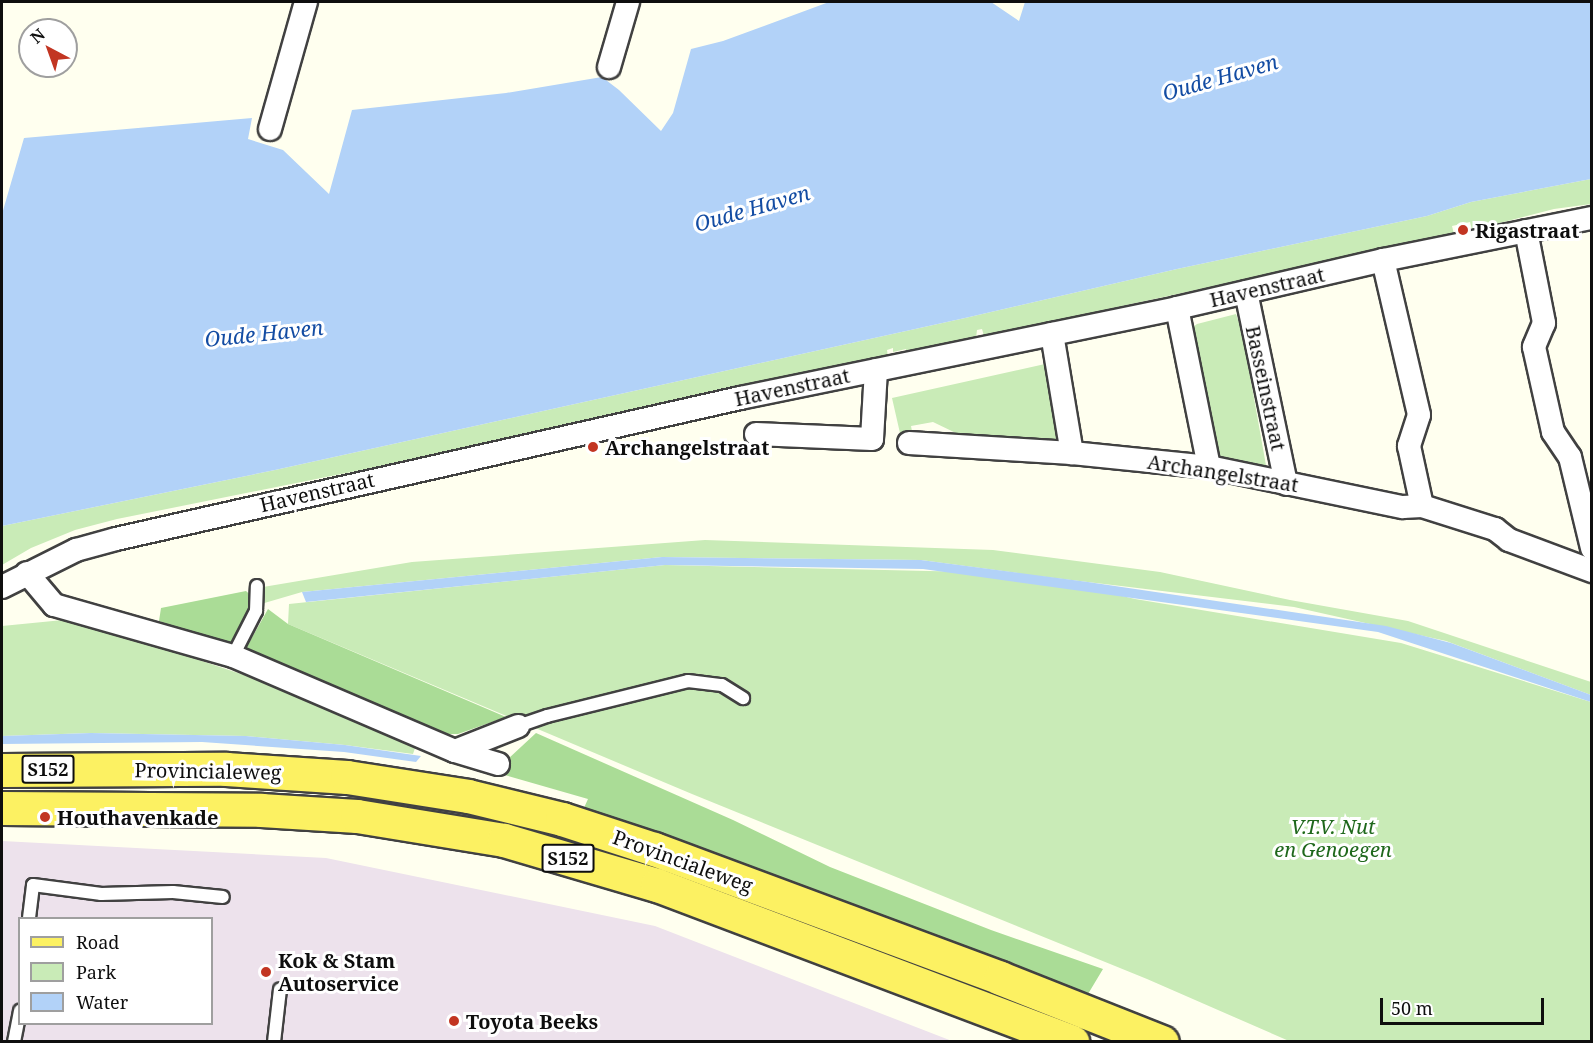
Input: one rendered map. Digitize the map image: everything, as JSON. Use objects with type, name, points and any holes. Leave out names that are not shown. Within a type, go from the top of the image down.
[{"type":"main road","name":"Provincialeweg","points":[[2,770],[226,769],[347,777],[468,795],[562,819],[654,849],[1162,1041]]},
{"type":"main road","name":"Provincialeweg","points":[[2,808],[261,810],[346,815],[504,840],[657,885],[1072,1041]]},
{"type":"street","points":[[270,129],[306,2]]},
{"type":"street","points":[[609,67],[628,2]]},
{"type":"street","name":"Havenstraat","points":[[2,587],[76,550],[116,539],[473,457],[1177,308],[1383,260],[1592,218]]},
{"type":"street","points":[[1526,231],[1544,323],[1534,347],[1553,432],[1570,457],[1592,548]]},
{"type":"street","points":[[1383,260],[1419,415],[1409,446],[1422,506]]},
{"type":"street","name":"Basseinstraat","points":[[1246,292],[1286,484]]},
{"type":"street","points":[[1177,308],[1209,467]]},
{"type":"street","points":[[1052,334],[1072,453]]},
{"type":"street","points":[[756,434],[872,440],[876,370]]},
{"type":"street","name":"Archangelstraat","points":[[909,443],[1072,453],[1209,467],[1403,507],[1422,506],[1592,571]]},
{"type":"street","points":[[27,573],[54,605],[232,656],[455,751],[498,764]]},
{"type":"street","points":[[455,751],[518,726]]},
{"type":"lane","points":[[232,656],[256,611],[257,586]]},
{"type":"lane","points":[[518,726],[547,716],[688,681],[723,685],[743,698]]},
{"type":"lane","points":[[29,917],[33,885],[101,894],[173,892],[223,897]]},
{"type":"lane","points":[[274,1041],[280,989]]},
{"type":"lane","points":[[14,1041],[18,1021]]},
{"type":"shaded area","points":[[2,841],[326,858],[655,926],[952,1041],[2,1041]]},
{"type":"green space","points":[[1591,179],[1591,204],[1554,209],[1472,230],[1470,222],[1452,226],[1454,234],[984,336],[982,329],[977,330],[976,338],[907,354],[906,349],[893,352],[893,348],[887,350],[888,357],[431,456],[117,519],[75,530],[31,548],[2,565],[2,526],[275,470],[1177,269],[1427,216],[1471,202]]},
{"type":"green space","points":[[1236,314],[1242,331],[1267,471],[1214,459],[1189,330],[1197,324]]},
{"type":"green space","points":[[1045,364],[1058,428],[1057,441],[960,435],[933,422],[911,426],[914,441],[902,442],[892,398]]},
{"type":"green space","name":"V.T.V. Nut en Genoegen","points":[[705,540],[993,550],[1160,572],[1290,600],[1408,621],[1591,682],[1591,695],[1446,641],[1294,607],[1038,576],[1135,599],[1401,643],[1591,702],[1591,1041],[1289,1041],[1147,979],[692,794],[288,624],[289,604],[665,565],[1018,573],[921,560],[662,557],[302,592],[261,604],[263,587],[412,562]]},
{"type":"green space","points":[[246,591],[254,598],[251,616],[237,639],[227,645],[159,621],[161,608]]},
{"type":"green space","points":[[268,609],[288,624],[506,717],[458,734],[447,734],[245,650]]},
{"type":"green space","points":[[63,620],[151,644],[286,689],[415,748],[413,754],[246,736],[91,733],[2,736],[2,626]]},
{"type":"green space","points":[[536,733],[733,820],[830,867],[991,930],[1103,969],[1088,994],[583,810],[588,799],[494,772]]},
{"type":"water","name":"Oude Haven","points":[[829,2],[991,2],[1019,21],[1025,2],[1591,2],[1591,179],[1471,202],[1427,216],[1177,269],[275,470],[2,526],[2,214],[24,138],[252,118],[248,139],[283,150],[329,194],[352,110],[506,93],[602,77],[619,90],[661,131],[673,113],[691,49],[723,41]]},
{"type":"water","points":[[662,557],[921,560],[1386,626],[1451,643],[1591,695],[1591,702],[1378,632],[923,569],[665,565],[306,602],[302,592]]},
{"type":"water","points":[[91,733],[246,736],[345,745],[421,756],[416,762],[344,752],[202,742],[2,744],[2,736]]},
{"type":"place","name":"Rigastraat","points":[[1463,230]]},
{"type":"place","name":"Archangelstraat","points":[[593,447]]},
{"type":"place","name":"Houthavenkade","points":[[45,817]]},
{"type":"place","name":"Kok & Stam Autoservice","points":[[266,972]]},
{"type":"place","name":"Toyota Beeks","points":[[454,1021]]}]
